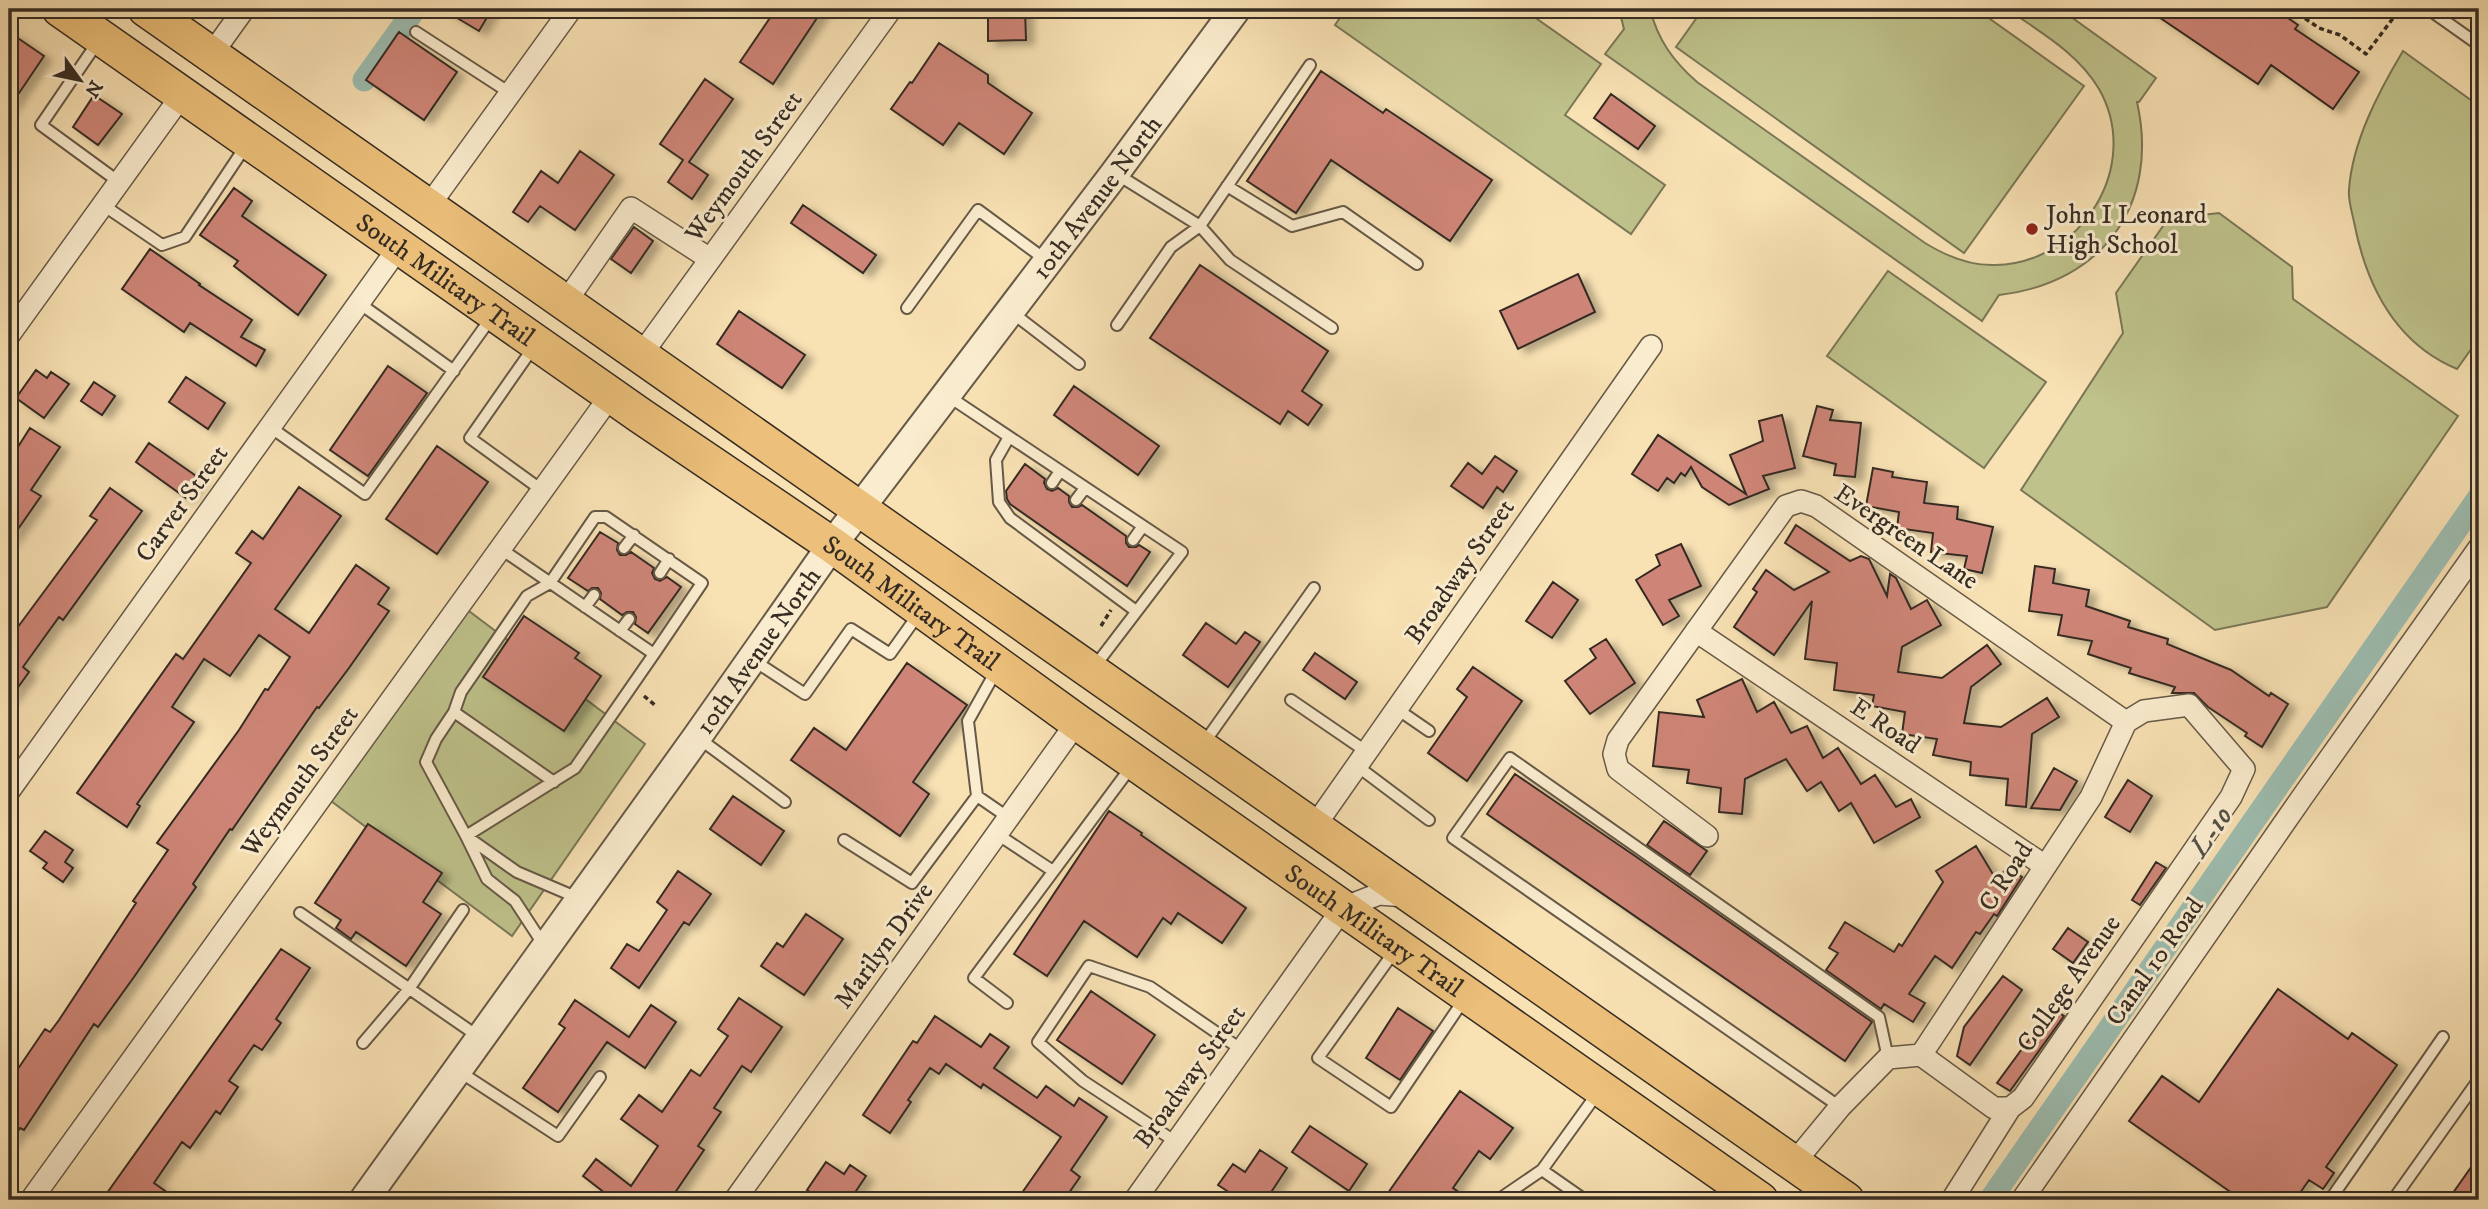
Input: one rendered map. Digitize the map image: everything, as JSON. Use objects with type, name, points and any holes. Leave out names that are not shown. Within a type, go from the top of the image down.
[{"type":"main road","name":"South Military Trail","points":[[60,9],[611,396],[832,545],[1077,722],[1753,1198]]},
{"type":"main road","name":"South Military Trail","points":[[146,9],[1846,1200]]},
{"type":"street","points":[[211,55],[244,9]]},
{"type":"street","points":[[428,206],[570,9]]},
{"type":"street","name":"Weymouth Street","points":[[640,355],[891,9]]},
{"type":"street","name":"10th Avenue North","points":[[364,1200],[832,545],[1048,262],[1236,9]]},
{"type":"street","points":[[9,335],[183,95]]},
{"type":"street","points":[[565,303],[631,208],[710,259]]},
{"type":"street","name":"Carver Street","points":[[9,791],[399,247]]},
{"type":"street","name":"Broadway Street","points":[[1314,827],[1651,346]]},
{"type":"street","name":"Weymouth Street","points":[[31,1200],[611,396]]},
{"type":"street","name":"Evergreen Lane","points":[[1706,836],[1618,769],[1614,754],[1618,740],[1786,506],[1801,501],[1816,506],[2126,722]]},
{"type":"street","name":"Canal 10 Road","points":[[2022,1200],[2287,818],[2479,548]]},
{"type":"street","name":"E Road","points":[[1696,631],[2046,866]]},
{"type":"street","name":"College Avenue","points":[[1952,1200],[2010,1108],[2023,1098],[2231,797],[2244,769],[2189,705],[2144,711],[2126,722]]},
{"type":"street","name":"Marilyn Drive","points":[[735,1200],[1077,722]]},
{"type":"street","name":"C Road","points":[[1921,1055],[2091,797],[2126,722]]},
{"type":"street","points":[[1343,908],[1379,894],[1414,897]]},
{"type":"street","name":"Broadway Street","points":[[1135,1200],[1343,908]]},
{"type":"street","points":[[1793,1164],[1840,1107],[1888,1058],[1921,1055],[1994,1108],[2010,1108]]},
{"type":"lane","points":[[2431,11],[2479,45]]},
{"type":"lane","points":[[416,32],[510,93]]},
{"type":"lane","points":[[101,37],[41,125],[119,182]]},
{"type":"lane","points":[[1117,325],[1171,247],[1200,226],[1310,65]]},
{"type":"lane","points":[[103,205],[162,245],[185,237],[249,141]]},
{"type":"lane","points":[[1115,173],[1200,226],[1230,260],[1332,328]]},
{"type":"lane","points":[[1227,186],[1292,226],[1343,212],[1417,264]]},
{"type":"lane","points":[[907,308],[978,210],[1048,262]]},
{"type":"lane","points":[[359,303],[454,371]]},
{"type":"lane","points":[[1010,311],[1079,364]]},
{"type":"lane","points":[[270,427],[365,494],[495,314]]},
{"type":"lane","points":[[537,343],[470,438],[543,491]]},
{"type":"lane","points":[[946,395],[1182,552],[1091,671]]},
{"type":"lane","points":[[1009,437],[996,460],[999,502],[1010,518],[1024,521],[1044,543],[1136,611]]},
{"type":"lane","points":[[1052,483],[1060,471]]},
{"type":"lane","points":[[1076,500],[1085,488]]},
{"type":"lane","points":[[466,836],[575,768],[702,583],[606,517],[594,517],[550,583],[527,596],[461,692],[454,712],[426,762],[487,879],[515,901],[546,948]]},
{"type":"lane","points":[[1133,540],[1143,526]]},
{"type":"lane","points":[[1044,543],[1051,533]]},
{"type":"lane","points":[[624,548],[634,535]]},
{"type":"lane","points":[[501,549],[653,654]]},
{"type":"lane","points":[[660,573],[669,559]]},
{"type":"lane","points":[[1100,584],[1109,573]]},
{"type":"lane","points":[[1200,748],[1314,588]]},
{"type":"lane","points":[[585,607],[594,595]]},
{"type":"lane","points":[[751,658],[805,694],[851,629],[890,654],[922,610]]},
{"type":"lane","points":[[620,631],[629,619]]},
{"type":"lane","points":[[999,665],[968,721],[977,796],[1003,826],[1053,872]]},
{"type":"lane","points":[[1291,700],[1429,820]]},
{"type":"lane","points":[[1397,709],[1429,731]]},
{"type":"lane","points":[[454,712],[554,782]]},
{"type":"lane","points":[[697,737],[785,802]]},
{"type":"lane","points":[[1840,1107],[1453,838],[1510,758],[1879,1017],[1888,1058]]},
{"type":"lane","points":[[1007,1003],[974,978],[1135,762]]},
{"type":"lane","points":[[844,840],[912,883],[977,796]]},
{"type":"lane","points":[[466,836],[517,872],[581,899]]},
{"type":"lane","points":[[363,1043],[409,989],[463,910]]},
{"type":"lane","points":[[300,913],[481,1038]]},
{"type":"lane","points":[[1398,947],[1318,1058],[1391,1107],[1467,995]]},
{"type":"lane","points":[[1176,1142],[1083,1081],[1038,1042],[1090,966],[1150,987],[1242,1050]]},
{"type":"lane","points":[[2330,1200],[2443,1037]]},
{"type":"lane","points":[[457,1070],[558,1136],[600,1077]]},
{"type":"lane","points":[[2393,1200],[2479,1079]]},
{"type":"lane","points":[[1498,1200],[1542,1170],[1601,1089]]},
{"type":"lane","points":[[1542,1170],[1585,1200]]},
{"type":"path","points":[[2291,9],[2319,28],[2340,35],[2366,54],[2400,9]]},
{"type":"path","points":[[644,696],[656,706]]},
{"type":"green space","points":[[1346,9],[1523,9],[1601,64],[1565,115],[1665,185],[1631,234],[1335,25]]},
{"type":"green space","points":[[1619,9],[1650,9],[1657,31],[1667,49],[1697,82],[1925,243],[1958,259],[1995,265],[2026,260],[2054,248],[2077,229],[2096,206],[2108,178],[2113,149],[2111,119],[2099,89],[2069,54],[2007,9],[2060,9],[2156,78],[2137,102],[2142,139],[2140,174],[2131,205],[2116,232],[2094,256],[2068,274],[2036,287],[1999,295],[1982,321],[1605,54],[1624,29]]},
{"type":"green space","points":[[1703,9],[1976,9],[2084,86],[1964,253],[1676,47]]},
{"type":"green space","points":[[2403,51],[2479,106],[2479,338],[2457,369],[2416,344],[2387,309],[2366,267],[2350,202],[2351,172],[2361,135],[2376,100]]},
{"type":"green space","points":[[2219,213],[2292,267],[2293,299],[2458,416],[2327,607],[2215,630],[2021,490],[2123,333],[2116,293],[2168,219]]},
{"type":"green space","points":[[1888,271],[2046,382],[1984,468],[1827,356]]},
{"type":"green space","points":[[461,605],[645,744],[512,936],[323,795]]},
{"type":"building","points":[[442,9],[492,9],[479,31]]},
{"type":"building","points":[[776,9],[823,9],[773,84],[740,62]]},
{"type":"building","points":[[988,9],[1025,9],[1026,40],[988,41]]},
{"type":"building","points":[[2147,9],[2275,9],[2298,25],[2295,29],[2359,72],[2333,109],[2271,65],[2258,84]]},
{"type":"building","points":[[9,32],[44,56],[9,108]]},
{"type":"building","points":[[399,32],[457,72],[424,120],[366,80]]},
{"type":"building","points":[[939,43],[988,75],[988,83],[1032,113],[1004,154],[959,123],[943,145],[891,109]]},
{"type":"building","points":[[1321,71],[1383,113],[1386,109],[1492,180],[1450,241],[1331,160],[1296,213],[1247,181]]},
{"type":"building","points":[[705,79],[733,99],[689,162],[708,175],[692,199],[668,182],[683,160],[660,144]]},
{"type":"building","points":[[1611,94],[1655,126],[1638,149],[1594,118]]},
{"type":"building","points":[[94,95],[122,114],[98,145],[73,127]]},
{"type":"building","points":[[580,151],[614,175],[575,230],[540,206],[528,222],[513,212],[541,171],[558,183]]},
{"type":"building","points":[[234,188],[252,201],[242,216],[326,275],[298,315],[234,266],[238,261],[200,235]]},
{"type":"building","points":[[803,205],[876,255],[863,273],[791,223]]},
{"type":"building","points":[[634,227],[653,241],[631,273],[611,259]]},
{"type":"building","points":[[150,249],[252,320],[241,337],[265,350],[256,366],[190,323],[184,332],[122,289]]},
{"type":"building","points":[[1200,265],[1328,351],[1302,391],[1322,405],[1308,425],[1288,411],[1280,424],[1150,338]]},
{"type":"building","points":[[1578,274],[1595,312],[1518,349],[1500,311]]},
{"type":"building","points":[[739,311],[805,355],[782,388],[717,344]]},
{"type":"building","points":[[388,366],[427,393],[368,476],[330,450]]},
{"type":"building","points":[[36,370],[47,378],[51,372],[69,384],[44,418],[16,398]]},
{"type":"building","points":[[186,377],[225,403],[208,429],[169,402]]},
{"type":"building","points":[[94,382],[115,396],[102,415],[81,401]]},
{"type":"building","points":[[1074,386],[1159,446],[1138,475],[1054,415]]},
{"type":"building","points":[[1817,406],[1833,410],[1830,420],[1861,423],[1855,477],[1834,475],[1836,464],[1803,456]]},
{"type":"building","points":[[1782,415],[1795,468],[1763,476],[1769,489],[1729,505],[1702,487],[1691,467],[1685,476],[1681,473],[1674,483],[1667,478],[1658,491],[1632,474],[1658,435],[1746,494],[1730,455],[1763,441],[1759,421]]},
{"type":"building","points":[[30,428],[60,447],[31,490],[41,496],[9,542],[9,461]]},
{"type":"building","points":[[149,443],[199,478],[186,498],[136,462]]},
{"type":"building","points":[[437,446],[488,482],[437,554],[386,519]]},
{"type":"building","points":[[1495,456],[1517,471],[1503,492],[1497,487],[1483,508],[1451,486],[1468,463],[1482,474]]},
{"type":"building","points":[[1025,464],[1045,479],[1047,489],[1052,491],[1058,488],[1069,496],[1072,507],[1082,505],[1126,536],[1129,547],[1139,545],[1150,552],[1127,586],[1010,504],[1006,491]]},
{"type":"building","points":[[1873,468],[1893,472],[1892,477],[1927,482],[1924,503],[1958,507],[1957,519],[1993,527],[1982,573],[1964,569],[1967,556],[1931,552],[1933,533],[1897,528],[1899,512],[1866,506]]},
{"type":"building","points":[[299,487],[341,516],[275,609],[309,633],[356,565],[389,588],[378,604],[389,611],[319,708],[317,707],[232,830],[230,829],[193,884],[196,887],[134,977],[98,1027],[94,1024],[24,1130],[20,1128],[9,1145],[9,1082],[45,1029],[50,1032],[59,1020],[136,903],[133,901],[168,850],[157,843],[290,657],[259,635],[230,676],[204,659],[172,707],[194,722],[137,804],[140,806],[127,827],[77,793],[176,654],[183,659],[251,563],[236,553],[252,531],[263,539]]},
{"type":"building","points":[[110,488],[142,511],[63,620],[59,617],[23,667],[29,672],[9,700],[9,639],[97,520],[90,516]]},
{"type":"building","points":[[1796,525],[1850,561],[1861,556],[1869,559],[1887,596],[1890,574],[1896,578],[1911,609],[1927,600],[1941,625],[1902,647],[1898,672],[1942,678],[1987,645],[2001,664],[1971,687],[1964,723],[2001,727],[2047,698],[2059,717],[2032,734],[2026,807],[2006,805],[2008,779],[1970,775],[1971,762],[1933,755],[1937,739],[1902,734],[1905,712],[1872,706],[1874,695],[1834,690],[1837,663],[1805,659],[1812,601],[1774,655],[1734,627],[1757,592],[1753,589],[1766,570],[1794,590],[1829,572],[1785,543]]},
{"type":"building","points":[[600,532],[618,543],[617,550],[620,555],[631,552],[654,568],[652,573],[655,579],[660,581],[667,577],[681,587],[648,633],[635,624],[636,617],[633,612],[622,615],[600,599],[598,588],[588,591],[568,578]]},
{"type":"building","points":[[1681,544],[1701,586],[1669,600],[1679,616],[1663,625],[1636,580],[1660,565],[1656,555]]},
{"type":"building","points":[[2035,566],[2055,569],[2053,583],[2089,590],[2086,606],[2130,621],[2128,627],[2168,639],[2167,644],[2231,670],[2269,696],[2271,693],[2288,704],[2262,747],[2245,736],[2247,733],[2208,707],[2194,693],[2172,693],[2175,687],[2129,673],[2131,668],[2088,654],[2092,641],[2058,635],[2062,615],[2029,611]]},
{"type":"building","points":[[1553,582],[1578,600],[1552,638],[1526,621]]},
{"type":"building","points":[[524,616],[579,653],[575,658],[601,676],[564,731],[483,677]]},
{"type":"building","points":[[1206,623],[1236,644],[1245,632],[1260,642],[1228,687],[1183,655]]},
{"type":"building","points":[[1606,639],[1635,683],[1590,714],[1565,681],[1596,658],[1590,649]]},
{"type":"building","points":[[1315,653],[1357,682],[1345,699],[1303,670]]},
{"type":"building","points":[[907,663],[967,705],[913,782],[929,794],[900,836],[791,760],[814,728],[846,750]]},
{"type":"building","points":[[1473,667],[1522,701],[1467,781],[1428,753],[1467,697],[1457,689]]},
{"type":"building","points":[[1742,679],[1757,712],[1774,702],[1791,733],[1807,726],[1823,758],[1838,748],[1861,784],[1875,775],[1896,807],[1911,799],[1920,817],[1874,843],[1851,803],[1839,811],[1821,782],[1807,791],[1786,759],[1745,779],[1742,814],[1719,812],[1721,788],[1687,783],[1689,770],[1653,766],[1659,712],[1704,717],[1697,700]]},
{"type":"building","points":[[2054,768],[2077,781],[2060,810],[2031,808]]},
{"type":"building","points":[[1515,774],[1872,1022],[1845,1061],[1487,814]]},
{"type":"building","points":[[2128,780],[2152,796],[2130,832],[2105,817]]},
{"type":"building","points":[[733,796],[784,831],[761,865],[710,829]]},
{"type":"building","points":[[1109,811],[1246,908],[1222,943],[1178,913],[1171,924],[1163,918],[1137,957],[1084,921],[1047,976],[1014,954]]},
{"type":"building","points":[[1664,821],[1707,851],[1690,875],[1647,845]]},
{"type":"building","points":[[368,824],[442,873],[423,902],[441,914],[406,966],[356,932],[351,939],[336,928],[341,920],[315,903]]},
{"type":"building","points":[[45,831],[73,850],[65,862],[73,868],[63,882],[43,868],[47,863],[30,851]]},
{"type":"building","points":[[1976,846],[1997,881],[2007,867],[2022,877],[1997,916],[1994,914],[1980,934],[1976,932],[1952,968],[1935,956],[1909,994],[1925,1003],[1913,1022],[1884,1004],[1881,1009],[1826,970],[1838,953],[1829,948],[1845,922],[1894,952],[1899,944],[1902,946],[1943,882],[1936,871]]},
{"type":"building","points":[[2156,862],[2166,868],[2140,905],[2132,900]]},
{"type":"building","points":[[678,871],[711,894],[689,925],[684,922],[639,988],[611,968],[627,944],[639,951],[667,910],[657,902]]},
{"type":"building","points":[[806,914],[843,939],[804,995],[761,966],[777,943],[783,947]]},
{"type":"building","points":[[2068,928],[2088,942],[2073,963],[2053,949]]},
{"type":"building","points":[[281,949],[310,968],[276,1019],[281,1023],[262,1050],[254,1045],[229,1081],[238,1087],[220,1114],[216,1111],[190,1148],[182,1142],[154,1183],[178,1200],[102,1200]]},
{"type":"building","points":[[2003,976],[2022,990],[1970,1065],[1957,1056],[1964,1027]]},
{"type":"building","points":[[2278,989],[2348,1039],[2352,1033],[2397,1065],[2326,1167],[2334,1173],[2323,1189],[2309,1180],[2295,1200],[2242,1200],[2129,1121],[2162,1076],[2199,1102]]},
{"type":"building","points":[[1091,991],[1155,1035],[1122,1084],[1057,1040]]},
{"type":"building","points":[[739,998],[782,1027],[751,1072],[742,1066],[714,1108],[721,1112],[698,1146],[704,1150],[670,1200],[614,1200],[583,1176],[596,1159],[631,1186],[658,1146],[621,1119],[639,1095],[662,1112],[691,1070],[700,1076],[728,1036],[718,1029]]},
{"type":"building","points":[[575,1000],[629,1037],[651,1005],[676,1022],[645,1068],[607,1042],[558,1112],[523,1088],[565,1028],[559,1024]]},
{"type":"building","points":[[1398,1008],[1433,1031],[1400,1080],[1366,1058]]},
{"type":"building","points":[[2052,1008],[2064,1016],[2010,1091],[1997,1083]]},
{"type":"building","points":[[935,1016],[981,1047],[990,1034],[1009,1047],[994,1068],[1037,1098],[1046,1086],[1074,1106],[1079,1098],[1107,1117],[1071,1170],[1080,1177],[1064,1200],[1017,1200],[1061,1137],[983,1084],[981,1088],[946,1064],[939,1074],[930,1068],[890,1133],[863,1115],[913,1041],[917,1043]]},
{"type":"building","points":[[1460,1091],[1513,1128],[1490,1159],[1479,1151],[1453,1188],[1470,1200],[1383,1200]]},
{"type":"building","points":[[1310,1126],[1367,1164],[1349,1191],[1292,1152]]},
{"type":"building","points":[[1260,1150],[1287,1168],[1266,1200],[1241,1200],[1218,1185],[1233,1164],[1245,1172]]},
{"type":"building","points":[[2479,1156],[2479,1200],[2448,1200]]},
{"type":"building","points":[[826,1162],[844,1174],[850,1165],[866,1176],[850,1200],[822,1200],[807,1190]]},
{"type":"waterway","points":[[364,80],[415,9]]},
{"type":"waterway","name":"L-10","points":[[1990,1200],[2479,497]]},
{"type":"place","name":"John I Leonard High School","points":[[2032,229]]}]
